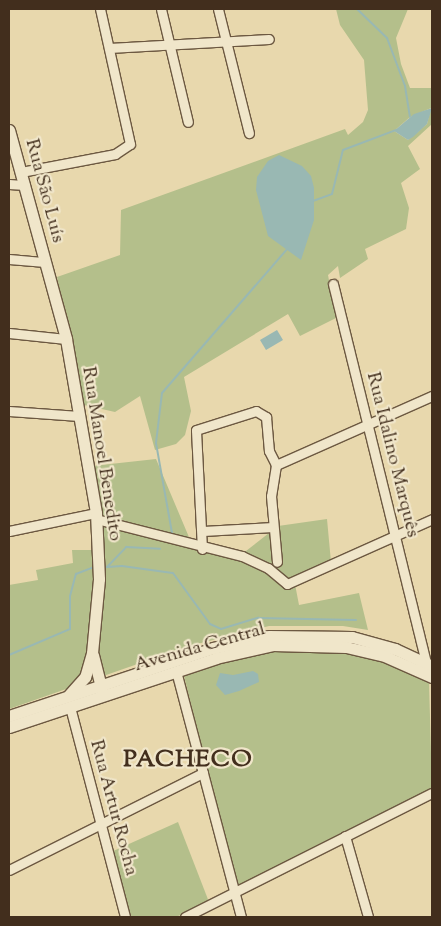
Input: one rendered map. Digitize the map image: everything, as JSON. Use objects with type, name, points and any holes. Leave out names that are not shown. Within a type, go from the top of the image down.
[{"type":"main road","name":"Rua São Luís","points":[[9,130],[45,262]]},
{"type":"main road","name":"Rua Manoel Benedito","points":[[45,262],[66,339],[96,516],[99,579],[92,653],[85,677],[70,701]]},
{"type":"main road","name":"Avenida Central","points":[[102,690],[112,680],[214,648],[288,634],[352,637],[395,649],[431,673]]},
{"type":"main road","name":"Avenida Central","points":[[9,727],[70,701],[102,690],[273,645],[318,644],[382,655],[431,673]]},
{"type":"main road","name":"Rua Manoel Benedito","points":[[92,653],[102,690]]},
{"type":"main road","points":[[96,666],[102,676],[112,680]]},
{"type":"main road","name":"Avenida Central","points":[[9,716],[70,701]]},
{"type":"street","points":[[21,172],[115,154],[130,144],[100,9]]},
{"type":"street","points":[[161,9],[168,45],[188,122]]},
{"type":"street","points":[[218,9],[224,42],[249,133]]},
{"type":"street","points":[[109,48],[269,39]]},
{"type":"street","points":[[9,184],[25,186]]},
{"type":"street","points":[[9,259],[45,262]]},
{"type":"street","name":"Rua Idalino Marquês","points":[[333,284],[422,647],[431,673]]},
{"type":"street","points":[[9,333],[66,339]]},
{"type":"street","points":[[276,465],[432,396]]},
{"type":"street","points":[[9,411],[79,416]]},
{"type":"street","points":[[202,548],[203,531],[196,430],[256,411],[263,412],[269,451],[276,465],[271,496],[277,562]]},
{"type":"street","points":[[9,531],[96,516],[202,548],[242,556],[268,568],[287,584],[307,578],[432,519]]},
{"type":"street","points":[[203,531],[274,527]]},
{"type":"street","points":[[422,647],[432,645]]},
{"type":"street","points":[[176,671],[241,917]]},
{"type":"street","name":"Rua Artur Rocha","points":[[70,701],[125,917]]},
{"type":"street","points":[[9,870],[203,773]]},
{"type":"street","points":[[184,917],[432,793]]},
{"type":"street","points":[[345,836],[368,917]]},
{"type":"green space","points":[[336,9],[408,9],[396,38],[401,64],[410,88],[432,88],[432,124],[408,146],[420,169],[401,183],[409,208],[406,229],[365,249],[368,259],[340,278],[338,266],[328,275],[336,318],[300,336],[288,314],[184,377],[191,411],[185,435],[176,444],[155,450],[140,396],[115,412],[84,405],[57,277],[120,255],[121,210],[345,129],[348,135],[363,122],[368,110],[364,60],[340,25]],"holes":[[[431,108],[427,124],[408,140],[394,131],[410,117]]]},
{"type":"green space","points":[[156,459],[194,549],[246,551],[278,526],[327,519],[331,562],[294,579],[299,605],[359,593],[368,630],[343,626],[269,626],[189,646],[9,709],[9,585],[38,580],[36,570],[73,563],[72,550],[103,550],[104,532],[92,466]]},
{"type":"green space","points":[[330,650],[372,656],[429,681],[432,790],[237,890],[184,676],[239,656],[267,651]]},
{"type":"green space","points":[[178,822],[209,902],[176,917],[130,917],[111,852]]},
{"type":"water","points":[[432,108],[427,124],[413,137],[408,140],[394,131],[414,114]]},
{"type":"water","points":[[279,155],[302,166],[311,176],[314,188],[314,220],[301,260],[268,236],[256,190],[257,177],[268,161]]},
{"type":"water","points":[[277,330],[283,340],[266,350],[260,340]]},
{"type":"water","points":[[253,671],[258,674],[259,682],[239,691],[225,695],[216,685],[220,673],[233,675]]},
{"type":"waterway","points":[[357,9],[387,38],[405,86],[410,117]]},
{"type":"waterway","points":[[313,201],[332,194],[343,150],[396,130]]},
{"type":"waterway","points":[[172,533],[156,443],[162,393],[287,249]]},
{"type":"waterway","points":[[107,567],[126,547],[160,549]]},
{"type":"waterway","points":[[107,567],[122,566],[173,573],[210,624],[221,629],[258,618],[356,620]]},
{"type":"waterway","points":[[9,655],[70,629],[70,596],[76,574],[94,567]]},
{"type":"district","name":"PACHECO","points":[[188,761]]}]
